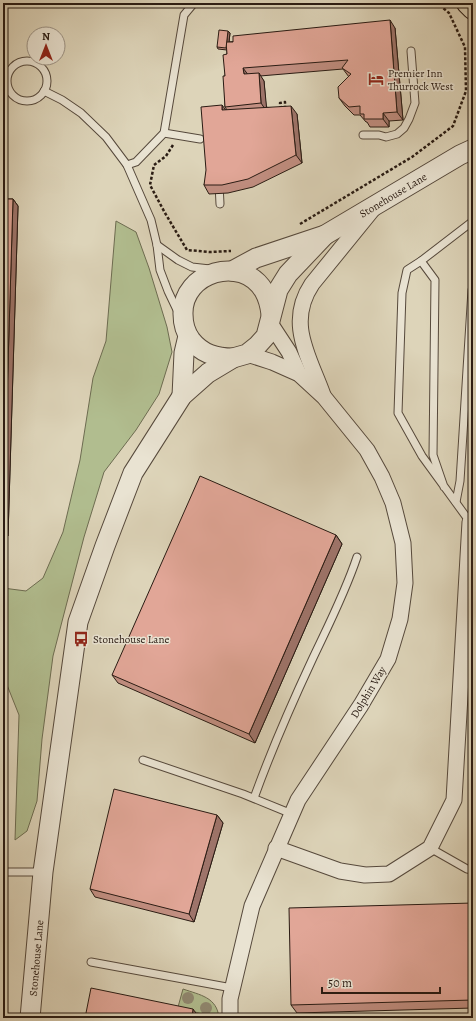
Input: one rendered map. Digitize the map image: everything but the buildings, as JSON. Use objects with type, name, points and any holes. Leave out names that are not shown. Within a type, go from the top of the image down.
[{"type":"main road","points":[[468,3],[473,8]]},
{"type":"street","name":"Stonehouse Lane","points":[[182,396],[185,328],[183,309],[186,298],[192,287],[211,273],[227,271],[256,258],[325,235],[467,152],[473,135]]},
{"type":"street","points":[[324,397],[306,352],[300,328],[300,309],[306,293],[312,284],[378,204]]},
{"type":"street","name":"Stonehouse Lane","points":[[30,1018],[44,872],[78,622],[105,546],[134,473],[182,396],[208,373],[257,346],[266,336],[278,290],[288,274],[325,235]]},
{"type":"street","points":[[227,271],[244,274],[255,281],[263,290],[269,302],[270,318]]},
{"type":"street","name":"Dolphin Way","points":[[270,318],[289,352],[299,374]]},
{"type":"street","points":[[185,328],[196,346],[207,354],[220,358],[240,356]]},
{"type":"street","name":"Dolphin Way","points":[[230,1018],[230,999],[232,988],[252,906],[298,800],[361,705],[388,659],[400,619],[405,583],[403,543],[393,503],[382,477],[367,450],[324,397],[299,374],[272,362],[240,356]]},
{"type":"street","points":[[276,848],[340,871],[365,875],[389,874],[430,848],[454,800],[472,520]]},
{"type":"lane","points":[[127,165],[136,162],[164,133],[184,14],[194,3]]},
{"type":"lane","points":[[363,135],[379,135],[386,137],[397,134],[404,128],[415,103],[411,51]]},
{"type":"lane","points":[[25,62],[36,64],[45,73],[46,85],[44,91],[35,99],[23,100],[17,98],[6,90],[6,71],[19,63],[25,62]]},
{"type":"lane","points":[[44,91],[62,100],[81,113],[106,137],[127,165],[151,220],[163,280],[185,328]]},
{"type":"lane","points":[[164,133],[200,139]]},
{"type":"lane","points":[[218,179],[220,204]]},
{"type":"lane","points":[[472,520],[444,487],[422,456],[398,413],[402,293],[408,270],[473,221]]},
{"type":"lane","points":[[157,245],[178,260],[192,267],[227,271]]},
{"type":"lane","points":[[421,261],[435,280],[433,455],[444,487]]},
{"type":"lane","points":[[456,502],[460,481],[473,289]]},
{"type":"lane","points":[[254,798],[302,683],[348,583],[357,557]]},
{"type":"lane","points":[[143,760],[254,798],[292,814]]},
{"type":"lane","points":[[430,848],[467,869],[473,870]]},
{"type":"lane","points":[[3,872],[44,872]]},
{"type":"lane","points":[[91,962],[232,988]]},
{"type":"path","points":[[295,226],[412,157],[452,126],[466,91],[465,48],[449,13],[437,3]]},
{"type":"path","points":[[277,112],[281,110],[280,103],[284,102],[285,114]]},
{"type":"path","points":[[178,135],[172,149],[166,156],[154,165],[150,185],[187,250],[210,252],[236,251]]},
{"type":"green space","points":[[116,221],[136,232],[167,327],[172,352],[159,394],[136,430],[104,472],[84,537],[53,656],[42,739],[37,801],[27,831],[15,840],[19,715],[3,675],[3,588],[26,591],[43,578],[63,532],[80,460],[93,378],[106,341]]},
{"type":"green space","points":[[183,989],[201,995],[211,1001],[218,1011],[219,1018],[202,1018],[202,1014],[178,1007]]},
{"type":"place","name":"Premier Inn Thurrock West","points":[[376,79]]},
{"type":"place","name":"Stonehouse Lane","points":[[81,639]]}]
